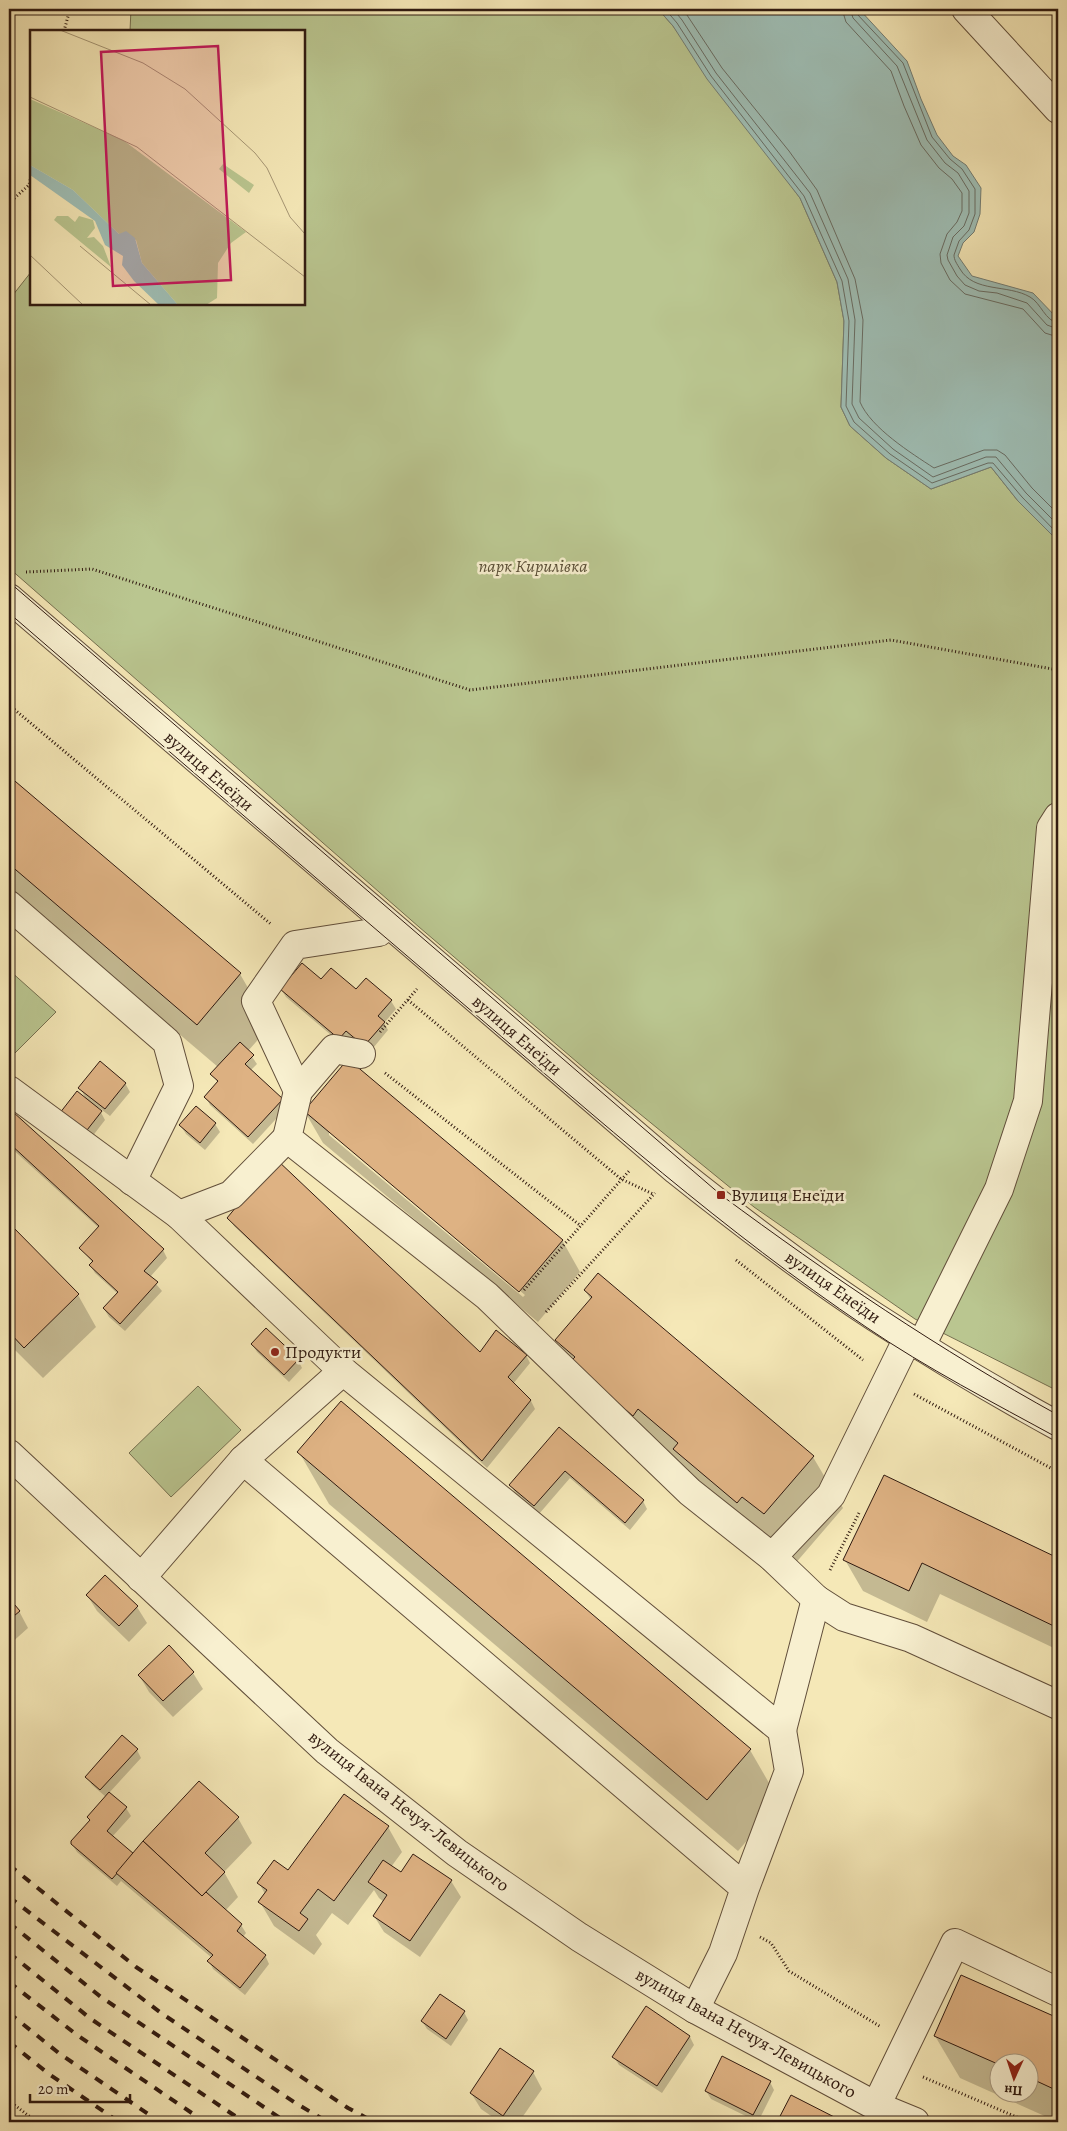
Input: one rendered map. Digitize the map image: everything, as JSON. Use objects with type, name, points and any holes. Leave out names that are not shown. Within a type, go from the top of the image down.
[{"type":"street","points":[[966,9],[1058,109]]},
{"type":"street","name":"вулиця Енеїди","points":[[9,598],[676,1170],[783,1253],[874,1317],[1058,1426]]},
{"type":"street","points":[[772,1557],[831,1495],[999,1189],[1028,1101],[1051,828],[1058,817]]},
{"type":"street","points":[[9,906],[167,1042],[178,1086],[132,1181]]},
{"type":"street","points":[[298,1091],[256,1001],[295,945],[378,932],[387,924]]},
{"type":"street","points":[[179,1215],[231,1195],[287,1138],[298,1091],[334,1049],[361,1054]]},
{"type":"street","points":[[9,1090],[179,1215],[343,1371],[782,1730]]},
{"type":"street","points":[[287,1138],[487,1296],[690,1492],[772,1557],[816,1599],[844,1617],[911,1638],[1058,1705]]},
{"type":"street","points":[[141,1578],[242,1460],[343,1371]]},
{"type":"street","name":"вулиця Івана Нечуя-Левицького","points":[[9,1454],[327,1751],[450,1847],[579,1937],[695,2009],[876,2106],[915,2122]]},
{"type":"street","points":[[242,1460],[745,1888]]},
{"type":"street","points":[[695,2009],[723,1953],[789,1771],[782,1730],[816,1599]]},
{"type":"street","points":[[876,2106],[955,1943],[1058,1992]]},
{"type":"path","points":[[64,30],[70,9]]},
{"type":"path","points":[[9,203],[29,185],[30,180]]},
{"type":"path","points":[[18,573],[92,569],[470,690],[891,640],[1058,670]]},
{"type":"path","points":[[9,705],[295,945]]},
{"type":"path","points":[[436,966],[361,1054],[581,1226]]},
{"type":"path","points":[[504,1313],[649,1148]]},
{"type":"path","points":[[526,1334],[676,1170]]},
{"type":"path","points":[[734,1922],[771,1943],[789,1972],[902,2054],[1028,2122]]},
{"type":"path","points":[[9,2101],[37,2122]]},
{"type":"green space","name":"парк Кирилівка","points":[[131,9],[658,9],[673,26],[800,198],[837,282],[844,321],[841,407],[850,426],[886,458],[931,489],[991,467],[1018,501],[1058,541],[1058,1391],[915,1319],[754,1207],[591,1074],[419,927],[9,568],[9,300],[30,273],[30,305],[305,305],[305,30],[130,30]]},
{"type":"green space","points":[[9,970],[56,1012],[12,1056],[9,1054]]},
{"type":"green space","points":[[198,1386],[241,1430],[171,1497],[129,1453]]},
{"type":"water","points":[[658,9],[859,9],[907,61],[937,135],[953,156],[966,165],[981,188],[980,214],[974,232],[963,243],[958,256],[972,276],[1033,293],[1058,319],[1058,541],[1018,501],[991,467],[931,489],[886,458],[850,426],[841,407],[844,321],[837,282],[800,198],[707,79],[673,26]]},
{"type":"building","points":[[9,776],[241,973],[197,1025],[9,864]]},
{"type":"building","points":[[302,963],[321,979],[331,968],[356,989],[366,978],[392,1000],[378,1016],[385,1022],[364,1046],[346,1031],[339,1039],[280,989]]},
{"type":"building","points":[[240,1042],[254,1055],[245,1064],[283,1099],[248,1137],[204,1097],[218,1081],[210,1074]]},
{"type":"building","points":[[348,1059],[563,1240],[519,1292],[304,1111]]},
{"type":"building","points":[[100,1061],[126,1083],[105,1109],[78,1088]]},
{"type":"building","points":[[77,1091],[102,1111],[80,1139],[56,1118]]},
{"type":"building","points":[[196,1106],[216,1123],[200,1143],[179,1125]]},
{"type":"building","points":[[12,1111],[164,1249],[144,1271],[158,1282],[120,1324],[103,1308],[118,1292],[89,1265],[93,1261],[79,1248],[99,1226],[9,1143],[9,1114]]},
{"type":"building","points":[[276,1159],[480,1352],[496,1330],[527,1355],[508,1377],[531,1400],[482,1461],[227,1218]]},
{"type":"building","points":[[9,1223],[79,1294],[24,1348],[9,1332]]},
{"type":"building","points":[[598,1273],[814,1456],[764,1514],[742,1497],[737,1503],[673,1449],[678,1443],[638,1409],[633,1416],[570,1362],[575,1357],[555,1340],[592,1297],[584,1290]]},
{"type":"building","name":"Продукти","points":[[266,1328],[299,1359],[284,1375],[251,1344]]},
{"type":"building","points":[[341,1401],[751,1749],[707,1800],[297,1452]]},
{"type":"building","points":[[559,1427],[644,1500],[625,1523],[565,1471],[534,1506],[509,1485]]},
{"type":"building","points":[[884,1475],[1058,1558],[1058,1628],[922,1563],[909,1591],[843,1560]]},
{"type":"building","points":[[105,1575],[138,1606],[119,1626],[86,1595]]},
{"type":"building","points":[[9,1598],[20,1611],[9,1620]]},
{"type":"building","points":[[169,1645],[194,1672],[163,1701],[138,1675]]},
{"type":"building","points":[[122,1735],[138,1749],[100,1790],[85,1777]]},
{"type":"building","points":[[199,1781],[239,1817],[205,1853],[225,1872],[202,1896],[143,1841]]},
{"type":"building","points":[[109,1792],[127,1807],[107,1831],[134,1854],[112,1879],[71,1844],[71,1841],[90,1820],[87,1817]]},
{"type":"building","points":[[344,1794],[389,1826],[334,1901],[318,1889],[300,1913],[308,1919],[299,1931],[258,1902],[267,1890],[257,1883],[274,1860],[288,1870]]},
{"type":"building","points":[[143,1841],[202,1896],[206,1892],[242,1924],[237,1931],[266,1955],[240,1988],[207,1961],[213,1955],[116,1873]]},
{"type":"building","points":[[413,1854],[452,1880],[410,1941],[373,1916],[387,1895],[368,1882],[383,1860],[401,1872]]},
{"type":"building","points":[[961,1975],[1058,2018],[1058,2091],[1040,2083],[1040,2054],[990,2054],[990,2061],[934,2036]]},
{"type":"building","points":[[440,1994],[465,2011],[446,2039],[421,2021]]},
{"type":"building","points":[[646,2006],[690,2036],[657,2086],[612,2057]]},
{"type":"building","points":[[500,2048],[534,2071],[503,2116],[470,2093]]},
{"type":"building","points":[[722,2056],[771,2081],[753,2115],[705,2091]]},
{"type":"building","points":[[791,2095],[844,2122],[777,2122]]},
{"type":"tram line","points":[[9,582],[721,1195],[886,1311],[1058,1415]]},
{"type":"tram line","points":[[9,613],[565,1091],[662,1173],[762,1253],[814,1291],[912,1357],[1058,1438]]},
{"type":"railway","points":[[9,1865],[136,1967],[348,2108],[374,2122]]},
{"type":"railway","points":[[9,1897],[161,2013],[297,2104],[328,2122]]},
{"type":"railway","points":[[9,1923],[101,1997],[286,2122]]},
{"type":"railway","points":[[9,1953],[91,2019],[244,2122]]},
{"type":"railway","points":[[9,1982],[77,2035],[205,2122]]},
{"type":"railway","points":[[9,2013],[60,2054],[160,2122]]},
{"type":"railway","points":[[9,2042],[49,2074],[119,2122]]},
{"type":"place","name":"Вулиця Енеїди","points":[[721,1195]]},
{"type":"place","name":"Продукти","points":[[275,1352]]}]
